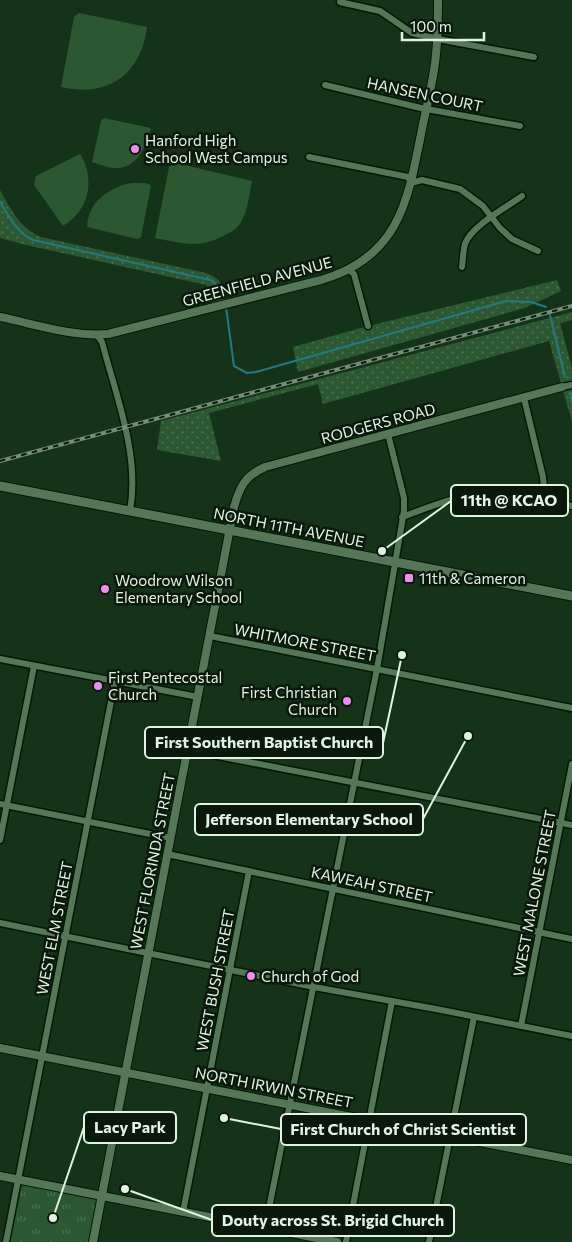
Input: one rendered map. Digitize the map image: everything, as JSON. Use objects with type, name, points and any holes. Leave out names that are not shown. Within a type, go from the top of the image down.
[{"type":"main road","name":"NORTH 11TH AVENUE","points":[[0,486],[572,596]]},
{"type":"street","name":"GREENFIELD AVENUE","points":[[0,317],[97,335],[147,325],[321,280],[349,270],[380,245],[394,226],[404,207],[411,183],[436,56],[438,0]]},
{"type":"street","points":[[340,2],[380,11],[408,31],[438,39],[534,57]]},
{"type":"street","name":"HANSEN COURT","points":[[325,85],[426,109],[520,126]]},
{"type":"street","points":[[309,157],[408,177],[411,183],[422,180],[454,187],[469,194],[512,239],[538,251]]},
{"type":"street","points":[[462,267],[466,241],[491,216],[522,196]]},
{"type":"street","points":[[349,270],[354,274],[368,326]]},
{"type":"street","points":[[97,335],[102,342],[130,450],[133,471],[130,511]]},
{"type":"street","name":"RODGERS ROAD","points":[[230,530],[234,507],[241,486],[259,470],[572,385]]},
{"type":"street","points":[[524,398],[544,476],[545,500]]},
{"type":"street","points":[[265,1228],[377,669],[402,517],[404,498],[388,434]]},
{"type":"street","points":[[402,517],[450,501],[482,493],[545,500],[572,506]]},
{"type":"street","name":"WEST FLORINDA STREET","points":[[92,1242],[230,530]]},
{"type":"street","name":"WHITMORE STREET","points":[[210,636],[572,708]]},
{"type":"street","points":[[0,659],[76,672],[115,682],[198,697]]},
{"type":"street","points":[[0,840],[3,805],[34,666]]},
{"type":"street","name":"WEST ELM STREET","points":[[6,1242],[115,682]]},
{"type":"street","points":[[187,750],[572,825]]},
{"type":"street","name":"WEST MALONE STREET","points":[[521,1026],[572,764]]},
{"type":"street","points":[[3,805],[170,838]]},
{"type":"street","name":"KAWEAH STREET","points":[[167,854],[572,939]]},
{"type":"street","name":"WEST BUSH STREET","points":[[183,1212],[248,871]]},
{"type":"street","points":[[0,923],[314,987],[572,1036]]},
{"type":"street","points":[[346,1242],[392,1001]]},
{"type":"street","points":[[429,1242],[474,1016]]},
{"type":"street","name":"NORTH IRWIN STREET","points":[[0,1048],[572,1160]]},
{"type":"street","points":[[0,1176],[265,1228],[305,1239],[337,1242]]},
{"type":"green space","points":[[79,13],[147,27],[143,44],[129,70],[107,86],[78,90],[61,87],[74,17]]},
{"type":"green space","points":[[104,118],[151,128],[145,147],[132,163],[119,168],[112,168],[92,162],[101,121]]},
{"type":"green space","points":[[80,154],[88,174],[87,194],[79,212],[63,226],[34,185],[36,176]]},
{"type":"green space","points":[[176,163],[252,181],[245,212],[241,222],[235,229],[214,240],[198,244],[155,238],[169,167]]},
{"type":"green space","points":[[131,183],[151,185],[141,237],[137,239],[87,227],[88,218],[95,203],[115,188]]},
{"type":"green space","points":[[0,190],[12,211],[27,229],[41,237],[206,273],[220,281],[227,304],[213,307],[210,289],[206,285],[0,238]]},
{"type":"green space","points":[[557,280],[561,291],[525,308],[298,372],[293,347],[368,326]]},
{"type":"green space","points":[[572,312],[572,320],[560,323],[572,368],[572,422],[549,341],[323,404],[318,384],[209,413],[221,461],[157,450],[161,421]]},
{"type":"green space","points":[[18,1180],[101,1196],[89,1242],[6,1242]]},
{"type":"waterway","points":[[0,202],[18,229],[33,240],[206,279],[213,281],[220,291]]},
{"type":"waterway","points":[[226,307],[234,366],[247,373],[506,301],[531,302],[546,307]]},
{"type":"waterway","points":[[550,315],[565,377]]},
{"type":"waterway","points":[[570,393],[572,401]]},
{"type":"railway","points":[[0,461],[572,306]]},
{"type":"place","name":"Hanford High School West Campus","points":[[135,149]]},
{"type":"place","name":"11th @ KCAO","points":[[382,551]]},
{"type":"place","name":"11th & Cameron","points":[[409,578]]},
{"type":"place","name":"Woodrow Wilson Elementary School","points":[[105,589]]},
{"type":"place","name":"First Southern Baptist Church","points":[[402,655]]},
{"type":"place","name":"First Pentecostal Church","points":[[98,686]]},
{"type":"place","name":"First Christian Church","points":[[347,701]]},
{"type":"place","name":"Jefferson Elementary School","points":[[468,736]]},
{"type":"place","name":"Church of God","points":[[251,976]]},
{"type":"place","name":"First Church of Christ Scientist","points":[[224,1118]]},
{"type":"place","name":"Douty across St. Brigid Church","points":[[125,1189]]},
{"type":"place","name":"Lacy Park","points":[[53,1218]]}]
